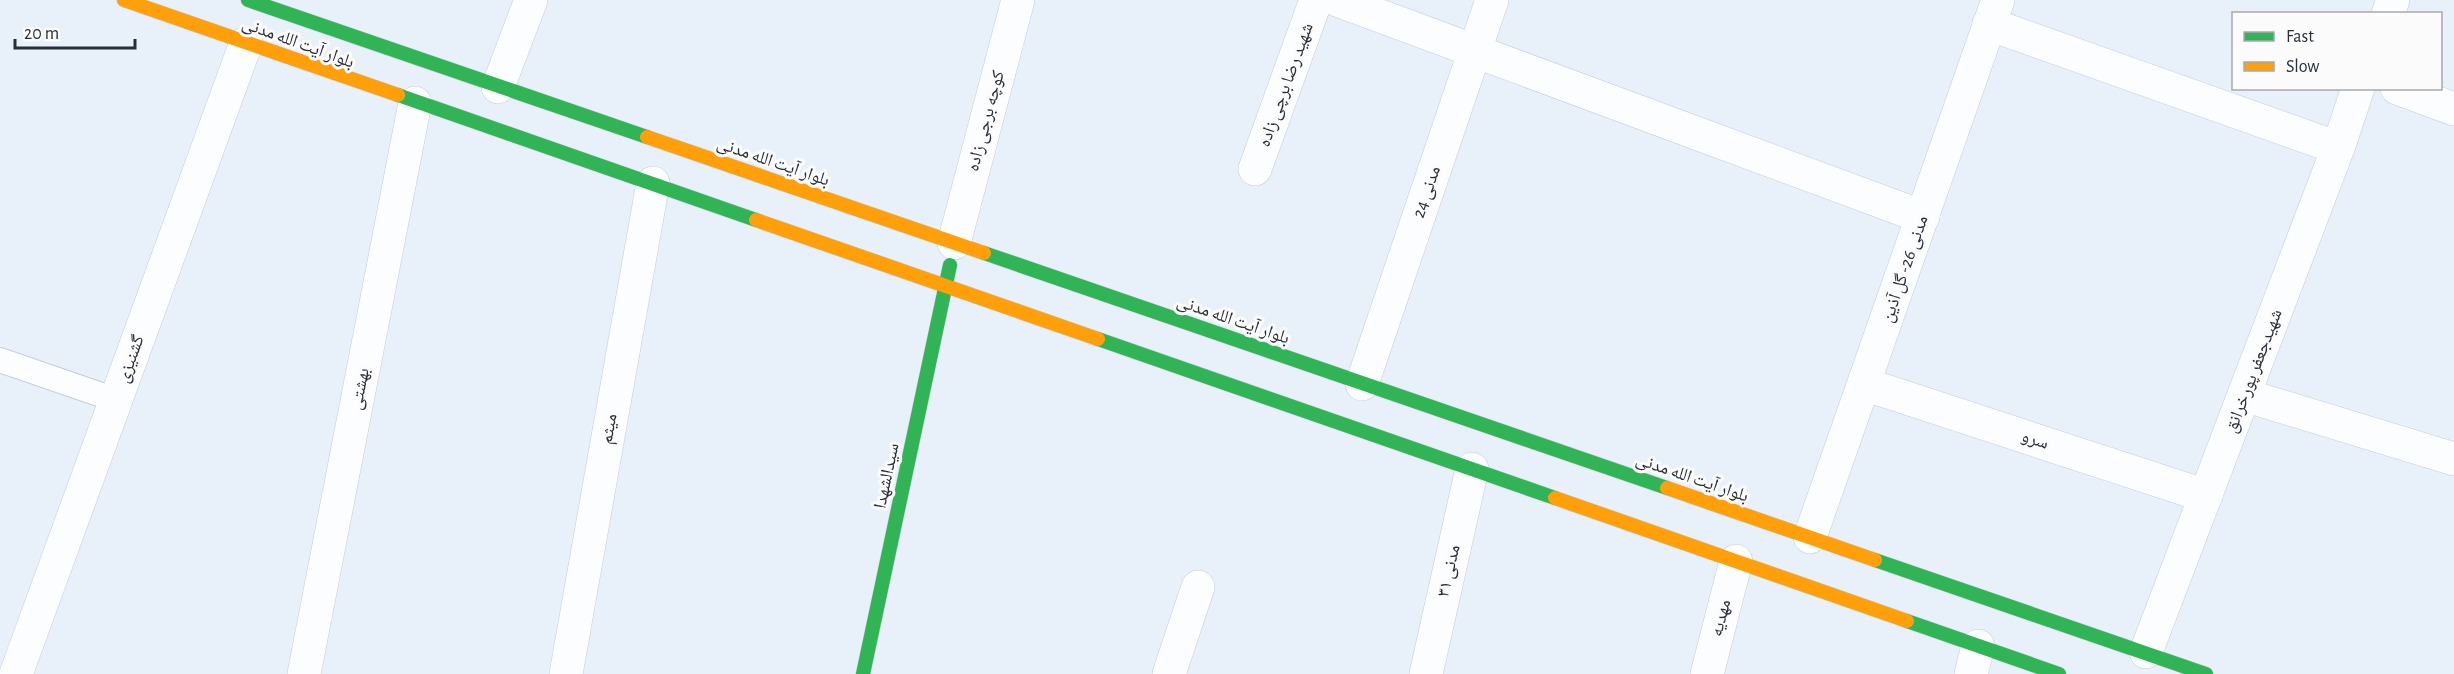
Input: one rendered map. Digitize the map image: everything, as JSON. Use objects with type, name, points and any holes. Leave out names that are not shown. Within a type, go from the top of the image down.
[{"type":"main road","name":"بلوار آیت الله مدنی","points":[[124,0],[1736,561],[1975,660],[2059,674]]},
{"type":"main road","name":"بلوار آیت الله مدنی","points":[[248,0],[2206,674]]},
{"type":"main road","name":"سیدالشهدا","points":[[863,674],[954,243]]},
{"type":"street","points":[[498,87],[531,0]]},
{"type":"street","name":"کوچه برجى زاده","points":[[954,243],[1018,0]]},
{"type":"street","name":"شهید رضا برچی زاده","points":[[1255,170],[1316,0]]},
{"type":"street","points":[[1337,0],[1923,217]]},
{"type":"street","name":"مدنی 24","points":[[1362,384],[1492,0]]},
{"type":"street","points":[[1993,12],[2338,148]]},
{"type":"street","name":"مدنی 26- گل آذین","points":[[1810,537],[1993,12]]},
{"type":"street","name":"گشنیزی","points":[[16,674],[246,43]]},
{"type":"street","name":"شهیدجعفر پورخرانق","points":[[2146,652],[2338,148],[2357,90]]},
{"type":"street","points":[[2402,90],[2454,109]]},
{"type":"street","name":"بهشتی","points":[[304,674],[415,103]]},
{"type":"street","name":"میثم","points":[[566,674],[653,183]]},
{"type":"street","name":"سرو","points":[[1864,384],[2206,496]]},
{"type":"street","points":[[2244,395],[2454,459]]},
{"type":"street","name":"مدنی ۳۱","points":[[1426,674],[1472,469]]},
{"type":"street","name":"مهدیه","points":[[1707,674],[1736,561]]},
{"type":"street","points":[[1169,674],[1198,587]]},
{"type":"lane","points":[[0,360],[116,400]]},
{"type":"traffic: fast","points":[[248,0],[647,137]]},
{"type":"traffic: fast","points":[[398,95],[756,220]]},
{"type":"traffic: fast","points":[[984,253],[1667,488]]},
{"type":"traffic: fast","points":[[863,674],[950,265]]},
{"type":"traffic: fast","points":[[1098,339],[1555,498]]},
{"type":"traffic: fast","points":[[1875,560],[2206,674]]},
{"type":"traffic: fast","points":[[1907,621],[2059,674]]},
{"type":"traffic: slow","points":[[124,0],[398,95]]},
{"type":"traffic: slow","points":[[647,137],[984,253]]},
{"type":"traffic: slow","points":[[756,220],[1098,339]]},
{"type":"traffic: slow","points":[[1667,488],[1875,560]]},
{"type":"traffic: slow","points":[[1555,498],[1907,621]]}]
